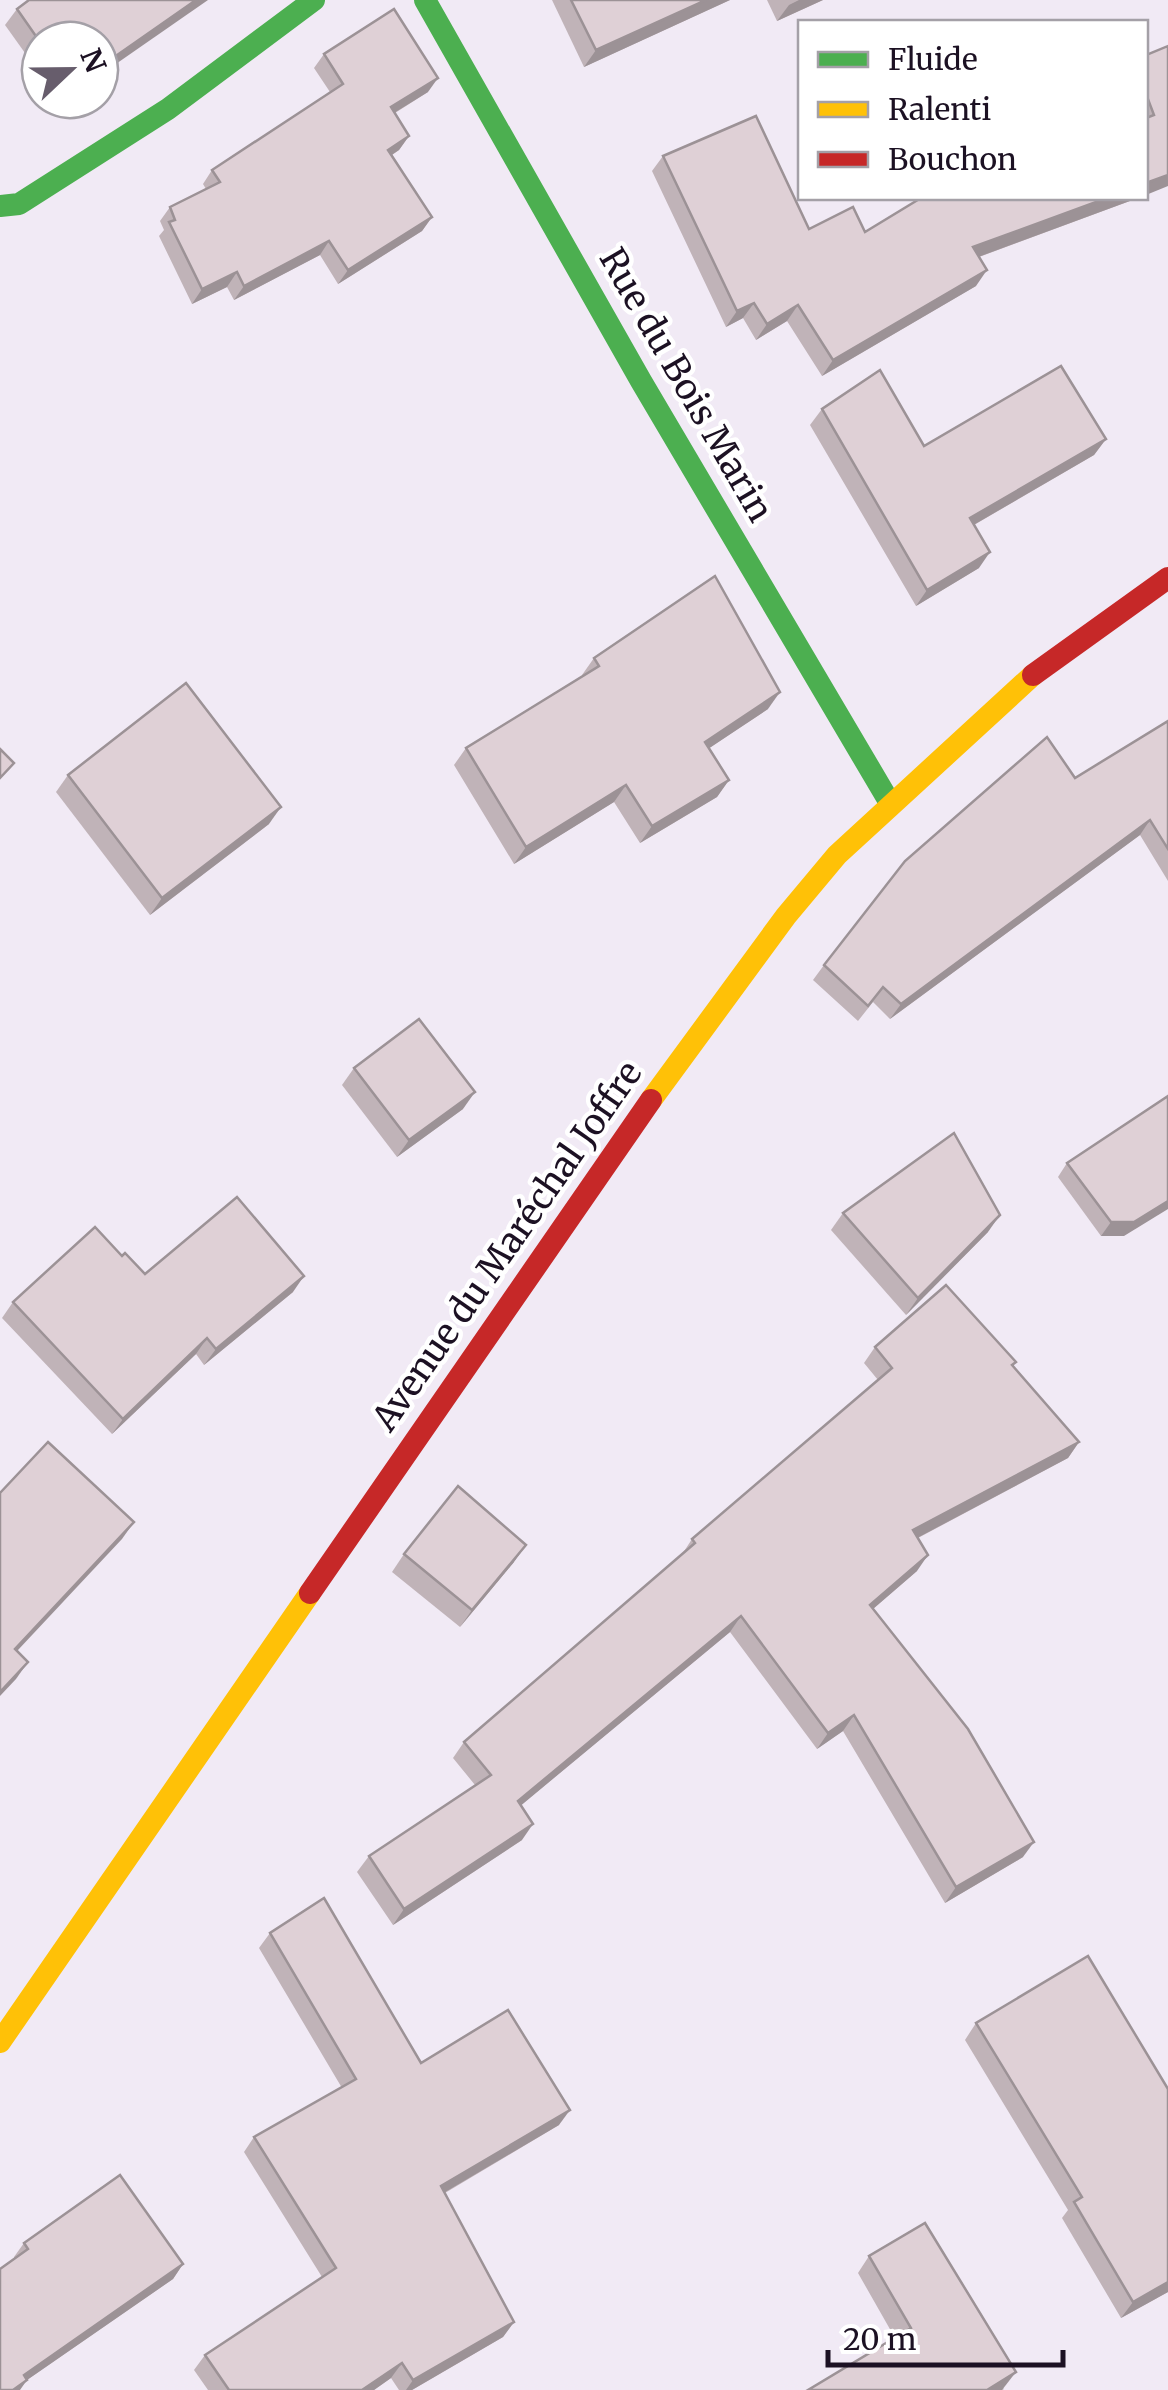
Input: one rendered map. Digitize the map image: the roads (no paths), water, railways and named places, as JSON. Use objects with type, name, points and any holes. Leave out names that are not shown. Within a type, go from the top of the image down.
[{"type":"street","points":[[0,206],[18,204],[168,109],[314,0]]},
{"type":"street","name":"Rue du Bois Marin","points":[[425,0],[641,382],[890,802]]},
{"type":"street","name":"Avenue du Maréchal Joffre","points":[[0,2042],[694,1037],[786,916],[837,855],[890,802],[1020,684],[1168,578]]}]
